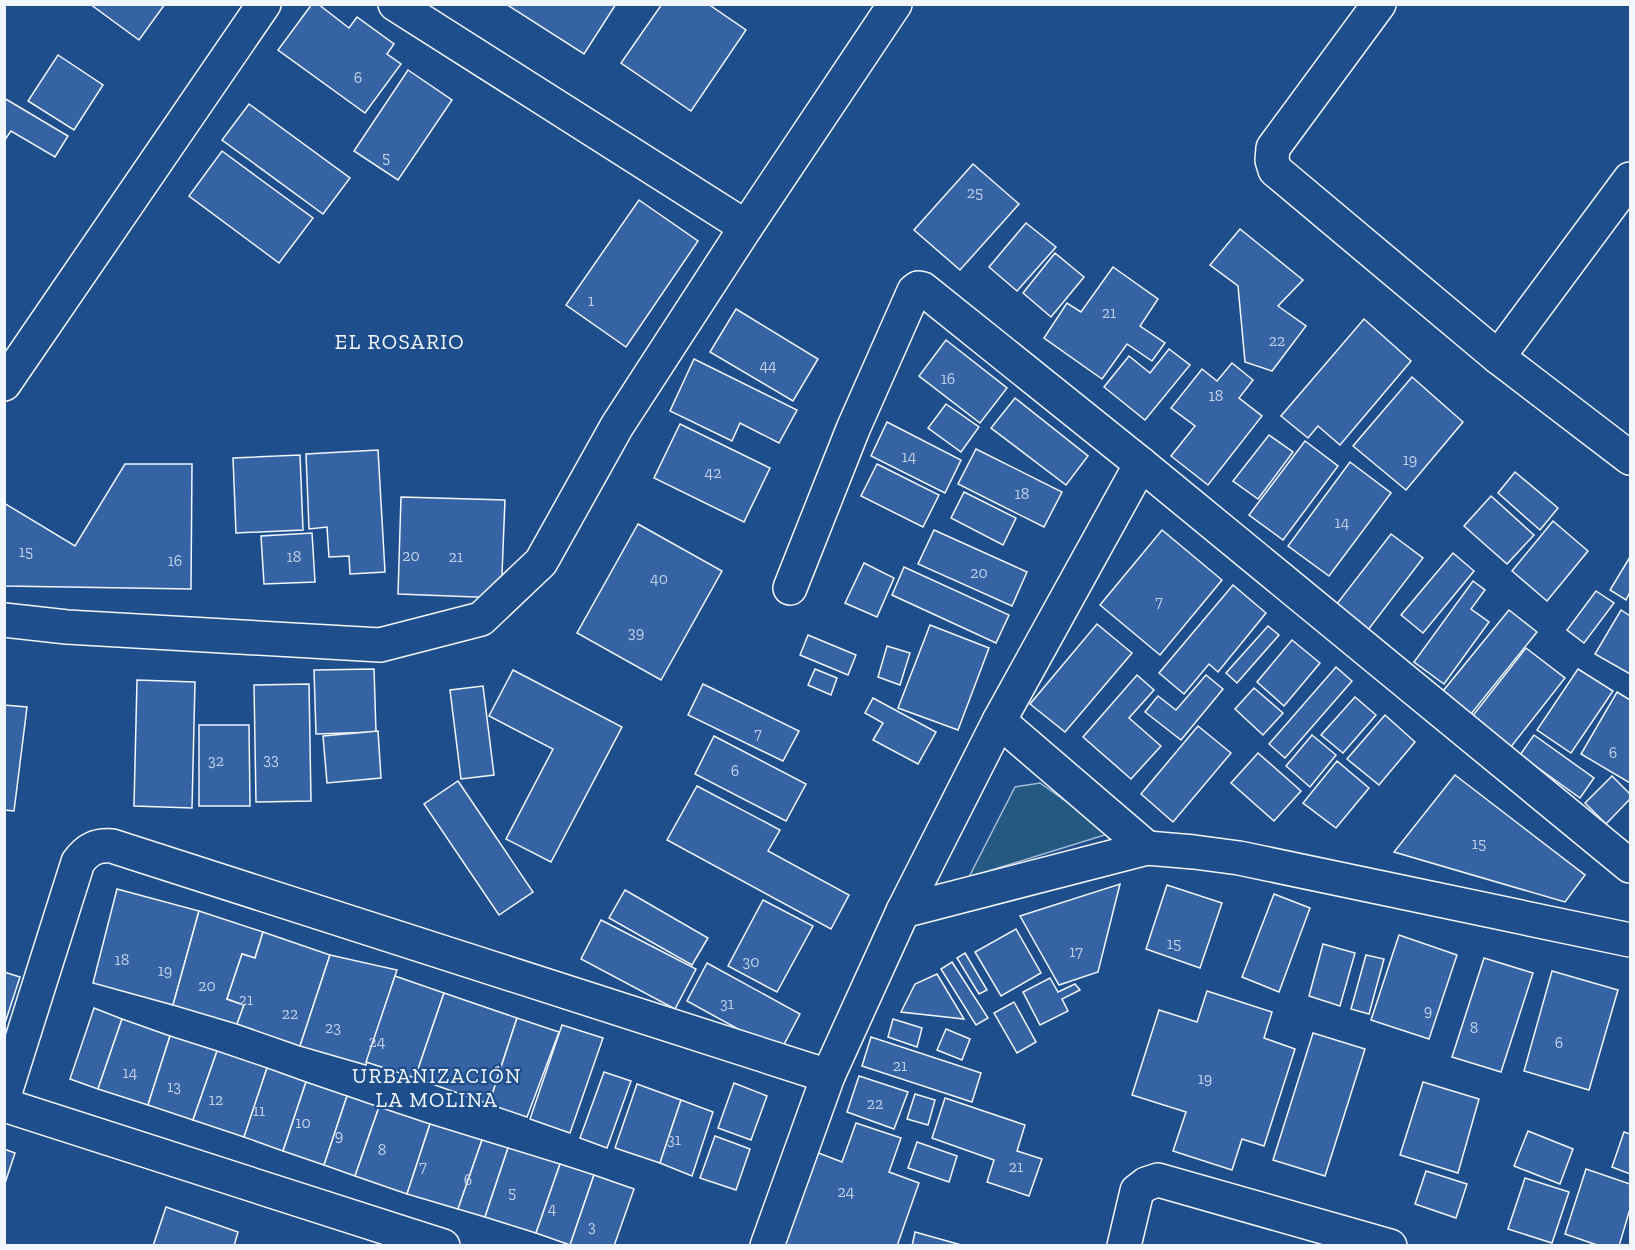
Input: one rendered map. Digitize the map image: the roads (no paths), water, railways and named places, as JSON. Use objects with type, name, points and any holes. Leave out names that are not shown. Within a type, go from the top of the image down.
[{"type":"street","points":[[4,384],[264,4]]},
{"type":"street","points":[[395,4],[746,227]]},
{"type":"street","points":[[4,620],[67,627],[380,645],[481,618],[542,562],[617,426],[895,4]]},
{"type":"street","points":[[1379,4],[1273,148],[1272,160],[1275,170],[1498,357],[1630,458]]},
{"type":"street","points":[[1498,357],[1630,179]]},
{"type":"street","points":[[790,588],[853,429],[914,291],[918,288],[923,289],[1141,464],[1630,866]]},
{"type":"street","points":[[766,1245],[828,1076],[903,911],[999,721],[1141,464]]},
{"type":"street","points":[[999,721],[1147,848]]},
{"type":"street","points":[[4,1096],[78,862],[86,851],[98,845],[123,849],[828,1076]]},
{"type":"street","points":[[903,911],[1147,848],[1239,858],[1630,939]]},
{"type":"street","points":[[4,1105],[443,1245]]},
{"type":"street","points":[[1124,1245],[1137,1191],[1146,1184],[1158,1180],[1390,1245]]},
{"type":"district","name":"EL ROSARIO","points":[[400,341]]},
{"type":"district","name":"URBANIZACIÓN LA MOLINA","points":[[437,1087]]}]
